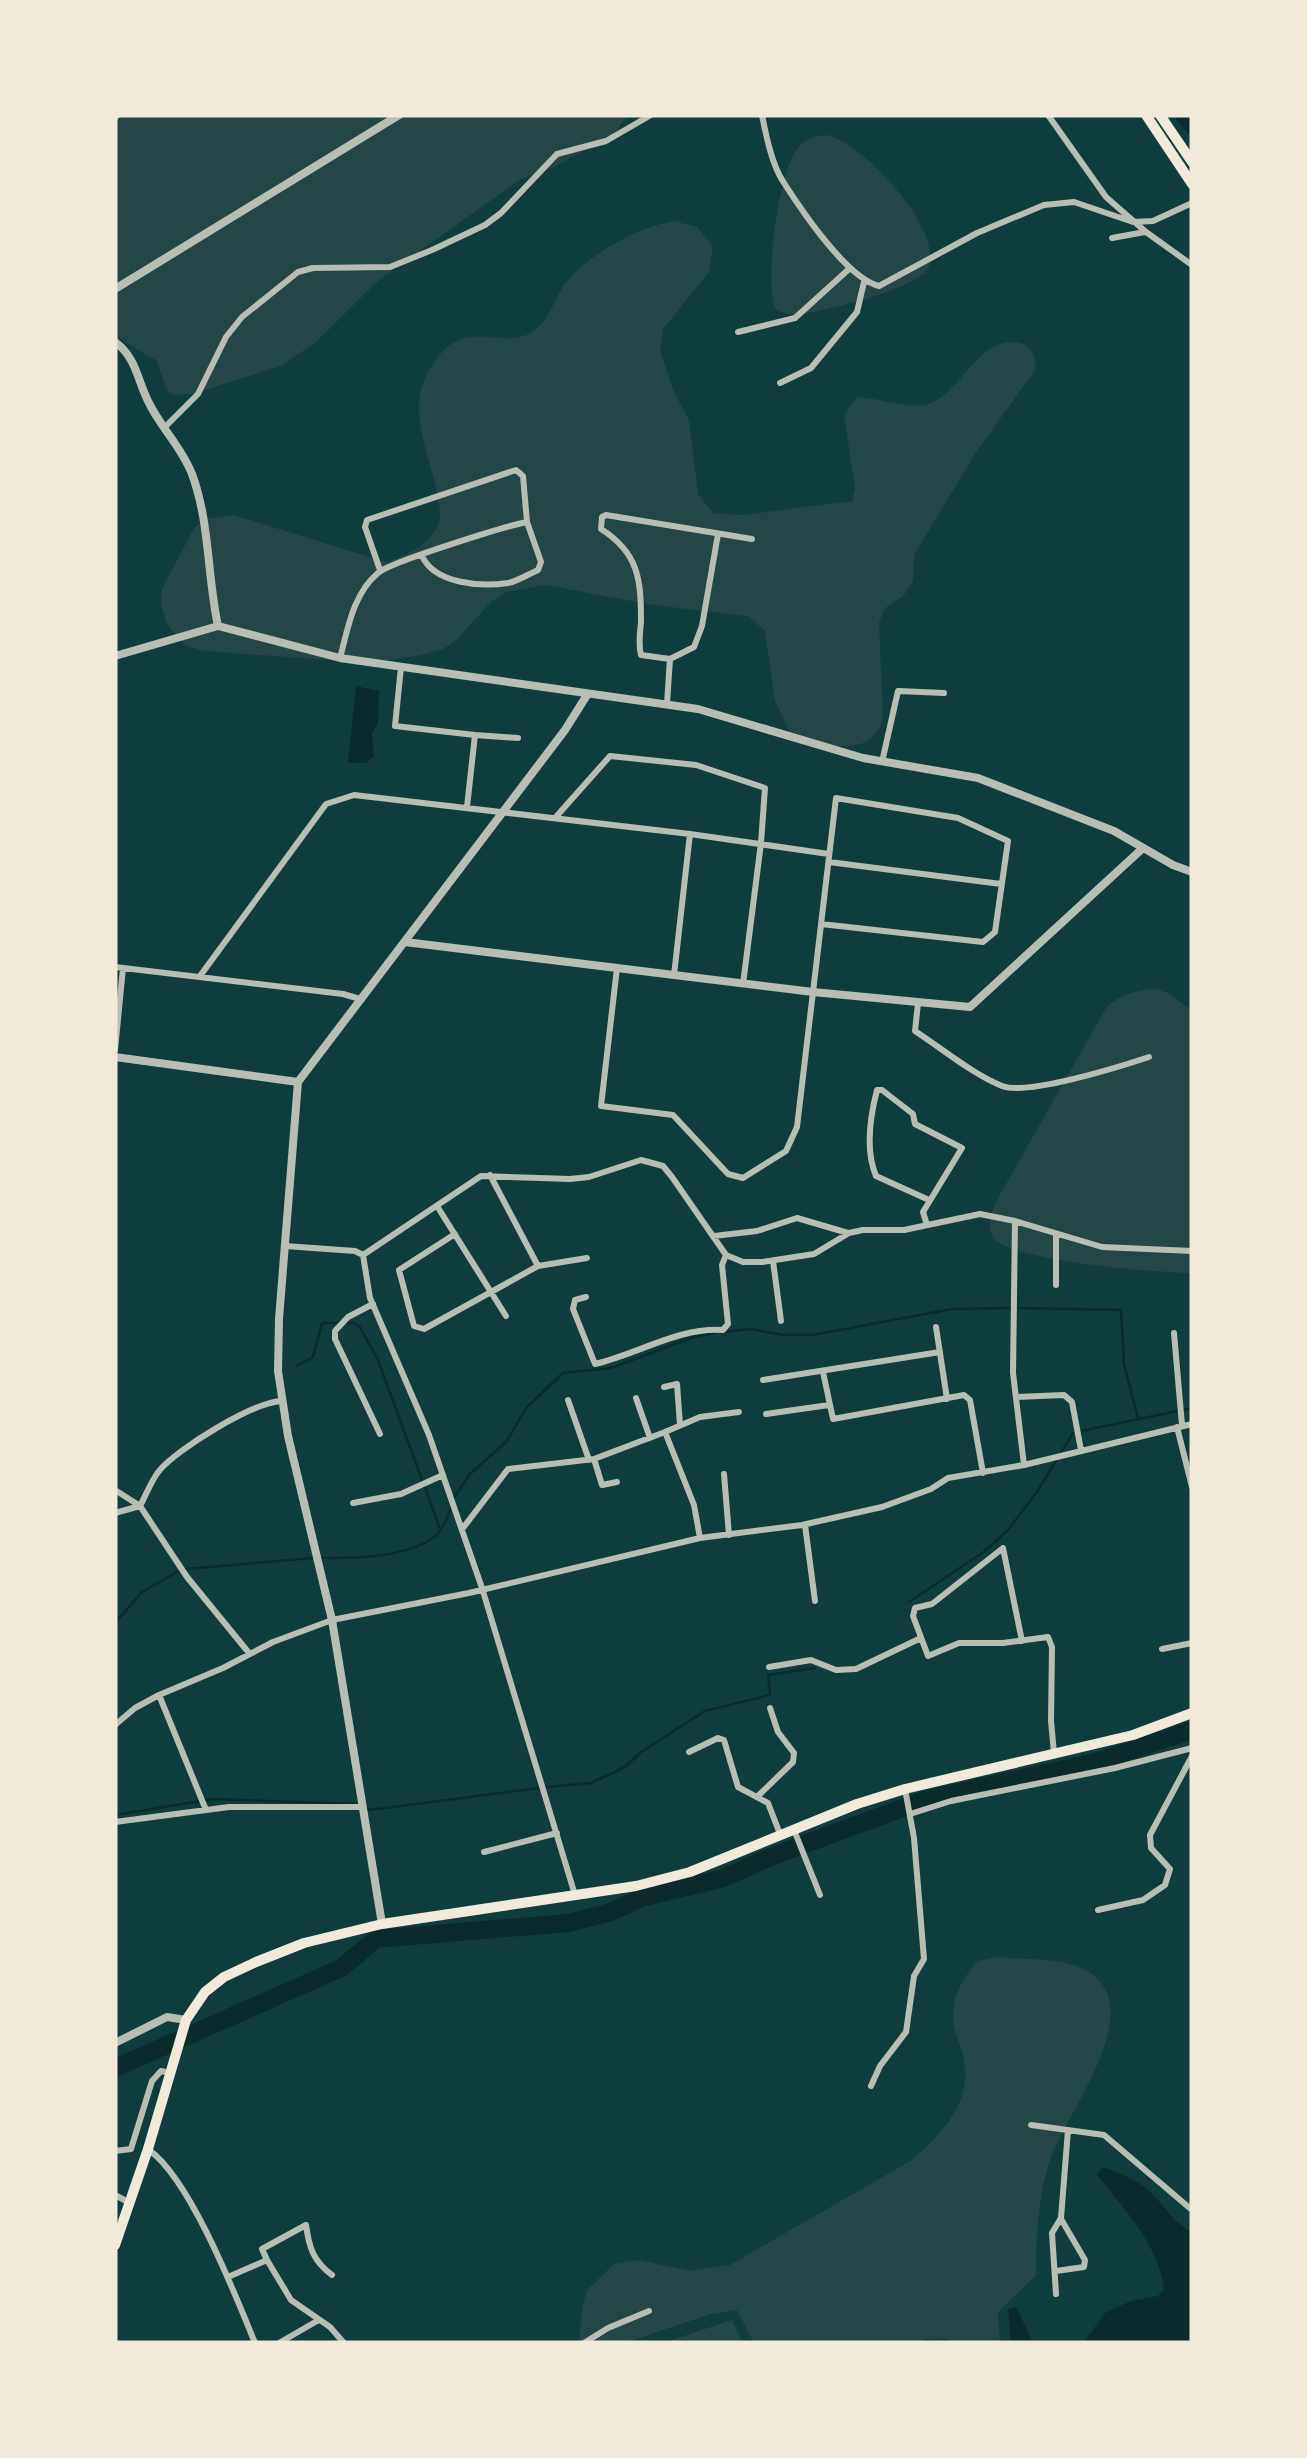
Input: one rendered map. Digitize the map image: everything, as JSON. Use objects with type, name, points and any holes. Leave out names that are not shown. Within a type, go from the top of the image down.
[{"type":"main road","points":[[1146,115],[1192,184]]},
{"type":"main road","points":[[1160,115],[1192,162]]},
{"type":"main road","points":[[115,2245],[186,2020],[206,1992],[256,1962],[304,1944],[382,1924],[636,1886],[690,1872],[906,1789],[1133,1735],[1192,1713]]},
{"type":"street","points":[[115,289],[399,115]]},
{"type":"street","points":[[166,426],[198,394],[226,337],[242,317],[298,272],[313,268],[390,268],[432,250],[501,213],[557,154],[606,141],[651,115]]},
{"type":"street","points":[[762,115],[784,184],[850,270],[864,282],[878,286],[977,233],[1060,201],[1098,208],[1134,222],[1154,221],[1192,203]]},
{"type":"street","points":[[1048,115],[1106,197],[1192,265]]},
{"type":"street","points":[[1112,238],[1146,232]]},
{"type":"street","points":[[738,332],[795,318],[850,270]]},
{"type":"street","points":[[780,383],[810,368],[857,312],[864,282]]},
{"type":"street","points":[[115,342],[132,360],[146,398],[192,475],[205,518],[218,626]]},
{"type":"street","points":[[380,570],[365,527],[367,520],[516,470],[523,476],[527,522],[540,562],[538,570],[510,582],[446,580],[427,566],[422,556]]},
{"type":"street","points":[[718,534],[702,626],[694,648],[670,659],[641,655],[635,564],[616,538],[601,528],[600,522],[606,515],[752,539]]},
{"type":"street","points":[[340,658],[351,614],[380,570],[527,522]]},
{"type":"street","points":[[115,656],[218,626],[340,658],[698,709],[882,762],[978,778],[1114,830],[1192,872]]},
{"type":"street","points":[[667,704],[670,659]]},
{"type":"street","points":[[401,667],[395,726],[518,738]]},
{"type":"street","points":[[882,762],[898,691],[944,693]]},
{"type":"street","points":[[382,1924],[332,1620],[282,1400],[279,1319],[298,1082],[503,813],[587,694]]},
{"type":"street","points":[[467,807],[475,735]]},
{"type":"street","points":[[554,819],[610,756],[696,765],[764,788],[761,844],[742,984]]},
{"type":"street","points":[[200,976],[326,804],[354,795],[690,834],[1002,884]]},
{"type":"street","points":[[617,968],[601,1106],[673,1115],[728,1174],[743,1178],[786,1151],[797,1127],[821,924],[829,858],[836,798],[958,818],[1008,841],[995,932],[983,942],[821,924]]},
{"type":"street","points":[[674,975],[690,834]]},
{"type":"street","points":[[404,942],[742,984],[970,1007],[1144,848]]},
{"type":"street","points":[[115,1050],[119,968],[360,998]]},
{"type":"street","points":[[918,1002],[914,1032],[1005,1088],[1025,1088],[1118,1068],[1149,1057]]},
{"type":"street","points":[[115,1058],[298,1082]]},
{"type":"street","points":[[928,1225],[923,1212],[962,1148],[915,1124],[912,1114],[877,1090],[868,1154],[876,1176],[929,1200]]},
{"type":"street","points":[[363,1256],[481,1176],[570,1179],[589,1177],[640,1160],[652,1161],[672,1176],[726,1256],[742,1262],[814,1254],[849,1233]]},
{"type":"street","points":[[490,1176],[538,1266]]},
{"type":"street","points":[[437,1206],[506,1316]]},
{"type":"street","points":[[714,1236],[757,1231],[798,1218],[849,1233],[928,1225],[980,1214],[1102,1247],[1192,1251]]},
{"type":"street","points":[[1015,1221],[1013,1373],[1024,1465]]},
{"type":"street","points":[[454,1234],[399,1270],[414,1326],[424,1328],[538,1266],[588,1258]]},
{"type":"street","points":[[1056,1235],[1056,1284]]},
{"type":"street","points":[[285,1246],[355,1251],[363,1256],[373,1304],[443,1475],[482,1588],[575,1895]]},
{"type":"street","points":[[586,1298],[575,1300],[573,1309],[594,1364],[701,1328],[724,1330],[728,1324],[722,1264],[726,1256]]},
{"type":"street","points":[[773,1260],[781,1321]]},
{"type":"street","points":[[373,1304],[348,1317],[335,1330],[335,1339],[380,1434]]},
{"type":"street","points":[[936,1327],[947,1398]]},
{"type":"street","points":[[1174,1334],[1180,1426],[1192,1486]]},
{"type":"street","points":[[763,1380],[940,1352]]},
{"type":"street","points":[[824,1372],[832,1419],[964,1396],[970,1400],[983,1473]]},
{"type":"street","points":[[664,1387],[677,1384],[680,1425]]},
{"type":"street","points":[[1016,1397],[1064,1396],[1072,1402],[1081,1450]]},
{"type":"street","points":[[636,1398],[650,1438]]},
{"type":"street","points":[[115,1513],[140,1506],[160,1469],[231,1418],[282,1400]]},
{"type":"street","points":[[568,1400],[602,1484],[617,1482]]},
{"type":"street","points":[[766,1414],[829,1405]]},
{"type":"street","points":[[462,1529],[508,1470],[592,1460],[700,1417],[739,1412]]},
{"type":"street","points":[[115,1725],[159,1695],[332,1620],[469,1594],[700,1538],[805,1524],[882,1507],[931,1489],[948,1478],[1024,1465],[1192,1424]]},
{"type":"street","points":[[665,1432],[694,1505],[700,1538]]},
{"type":"street","points":[[724,1474],[729,1535]]},
{"type":"street","points":[[353,1503],[401,1494],[443,1475]]},
{"type":"street","points":[[115,1490],[140,1506],[186,1577],[249,1653]]},
{"type":"street","points":[[805,1524],[814,1601]]},
{"type":"street","points":[[1022,1641],[1003,1548],[932,1604],[915,1608],[913,1616],[928,1656],[959,1643],[1022,1641],[1048,1637],[1052,1647],[1054,1753]]},
{"type":"street","points":[[769,1667],[811,1660],[836,1670],[856,1669],[921,1638]]},
{"type":"street","points":[[1162,1649],[1192,1643]]},
{"type":"street","points":[[159,1695],[206,1810]]},
{"type":"street","points":[[757,1798],[793,1762],[794,1753],[778,1732],[770,1708]]},
{"type":"street","points":[[688,1752],[718,1738],[724,1740],[738,1786],[768,1804],[780,1835]]},
{"type":"street","points":[[910,1814],[951,1801],[1192,1748]]},
{"type":"street","points":[[1098,1910],[1142,1900],[1166,1885],[1170,1869],[1151,1848],[1150,1835],[1192,1756]]},
{"type":"street","points":[[871,2086],[880,2066],[906,2032],[914,1976],[924,1959],[906,1789]]},
{"type":"street","points":[[115,1822],[230,1807],[361,1807]]},
{"type":"street","points":[[794,1830],[820,1895]]},
{"type":"street","points":[[484,1852],[557,1833]]},
{"type":"street","points":[[115,2043],[167,2017],[186,2020]]},
{"type":"street","points":[[115,2150],[131,2149],[152,2081],[160,2072],[170,2074]]},
{"type":"street","points":[[1031,2125],[1104,2135],[1192,2210]]},
{"type":"street","points":[[1056,2294],[1052,2234],[1061,2218],[1068,2130]]},
{"type":"street","points":[[148,2149],[166,2162],[228,2277],[255,2343]]},
{"type":"street","points":[[115,2195],[131,2203]]},
{"type":"street","points":[[1056,2271],[1084,2267],[1085,2260],[1061,2218]]},
{"type":"street","points":[[332,2275],[320,2266],[310,2248],[306,2224],[262,2248],[291,2300],[344,2343]]},
{"type":"street","points":[[228,2277],[267,2260]]},
{"type":"street","points":[[584,2343],[649,2311]]},
{"type":"street","points":[[279,2343],[318,2320]]},
{"type":"shaded area","points":[[115,115],[628,115],[614,134],[554,167],[521,179],[380,279],[316,342],[281,366],[192,394],[173,395],[166,389],[157,361],[115,336]]},
{"type":"shaded area","points":[[826,135],[859,153],[897,190],[925,233],[930,252],[928,268],[886,292],[790,315],[776,310],[772,297],[772,253],[779,202],[798,148],[810,138]]},
{"type":"shaded area","points":[[674,221],[697,227],[713,246],[709,272],[663,329],[660,351],[689,420],[698,494],[713,513],[742,515],[852,501],[855,488],[844,414],[858,397],[911,406],[928,404],[940,398],[995,346],[1008,342],[1023,344],[1034,354],[1035,370],[975,454],[914,555],[913,581],[904,595],[884,609],[879,623],[883,717],[868,740],[856,745],[828,745],[789,731],[775,701],[765,631],[748,616],[653,605],[545,585],[506,592],[443,649],[389,660],[342,661],[204,651],[187,646],[175,634],[166,622],[162,589],[193,530],[204,519],[234,515],[386,562],[421,545],[435,531],[440,514],[419,406],[428,372],[441,353],[468,337],[521,337],[534,331],[545,320],[568,280],[590,260],[631,235]]},
{"type":"shaded area","points":[[356,686],[379,691],[378,723],[372,733],[374,757],[366,763],[348,763]]},
{"type":"shaded area","points":[[1157,989],[1192,1011],[1192,1273],[1086,1264],[1004,1245],[991,1233],[995,1204],[1106,1008],[1129,994]]},
{"type":"shaded area","points":[[998,1957],[1057,1961],[1080,1967],[1105,1989],[1110,2011],[1098,2063],[1046,2174],[1038,2217],[1036,2275],[998,2312],[1000,2343],[949,2343],[944,2338],[926,2339],[925,2343],[754,2343],[737,2310],[711,2314],[624,2343],[579,2343],[588,2289],[614,2264],[639,2260],[690,2271],[730,2265],[920,2153],[949,2121],[963,2092],[963,2058],[953,2017],[962,1983],[977,1961]]},
{"type":"shaded area","points":[[1103,2167],[1142,2185],[1192,2232],[1192,2343],[1083,2343],[1106,2312],[1131,2301],[1158,2296],[1164,2289],[1148,2243],[1097,2175]]},
{"type":"shaded area","points":[[1016,2307],[1035,2343],[1011,2343],[1008,2309]]},
{"type":"shaded area","points":[[732,2320],[743,2343],[663,2343]]},
{"type":"waterway","points":[[1185,115],[1192,125]]},
{"type":"waterway","points":[[722,1332],[751,1329],[813,1335],[952,1309],[1010,1308]]},
{"type":"waterway","points":[[1018,1308],[1121,1310],[1124,1364],[1138,1418]]},
{"type":"waterway","points":[[297,1366],[313,1357],[322,1323],[354,1323],[360,1327],[378,1360],[422,1480]]},
{"type":"waterway","points":[[453,1499],[470,1474],[507,1441],[526,1408],[563,1373],[611,1368],[693,1337],[715,1333]]},
{"type":"waterway","points":[[1081,1431],[1192,1408]]},
{"type":"waterway","points":[[909,1602],[985,1551],[1008,1530],[1073,1433]]},
{"type":"waterway","points":[[425,1487],[439,1527]]},
{"type":"waterway","points":[[321,1558],[377,1556],[418,1546],[438,1533],[451,1507]]},
{"type":"waterway","points":[[186,1569],[313,1558]]},
{"type":"waterway","points":[[115,1623],[142,1592],[179,1571]]},
{"type":"waterway","points":[[547,1787],[591,1783],[625,1767],[641,1752],[705,1711],[770,1695],[768,1675],[815,1668]]},
{"type":"waterway","points":[[115,2068],[341,1968],[376,1939],[568,1923],[611,1912],[641,1898],[724,1878],[927,1799],[1096,1762],[1192,1730]]},
{"type":"waterway","points":[[365,1806],[370,1810],[539,1788]]},
{"type":"waterway","points":[[115,1815],[213,1799],[357,1804]]}]
